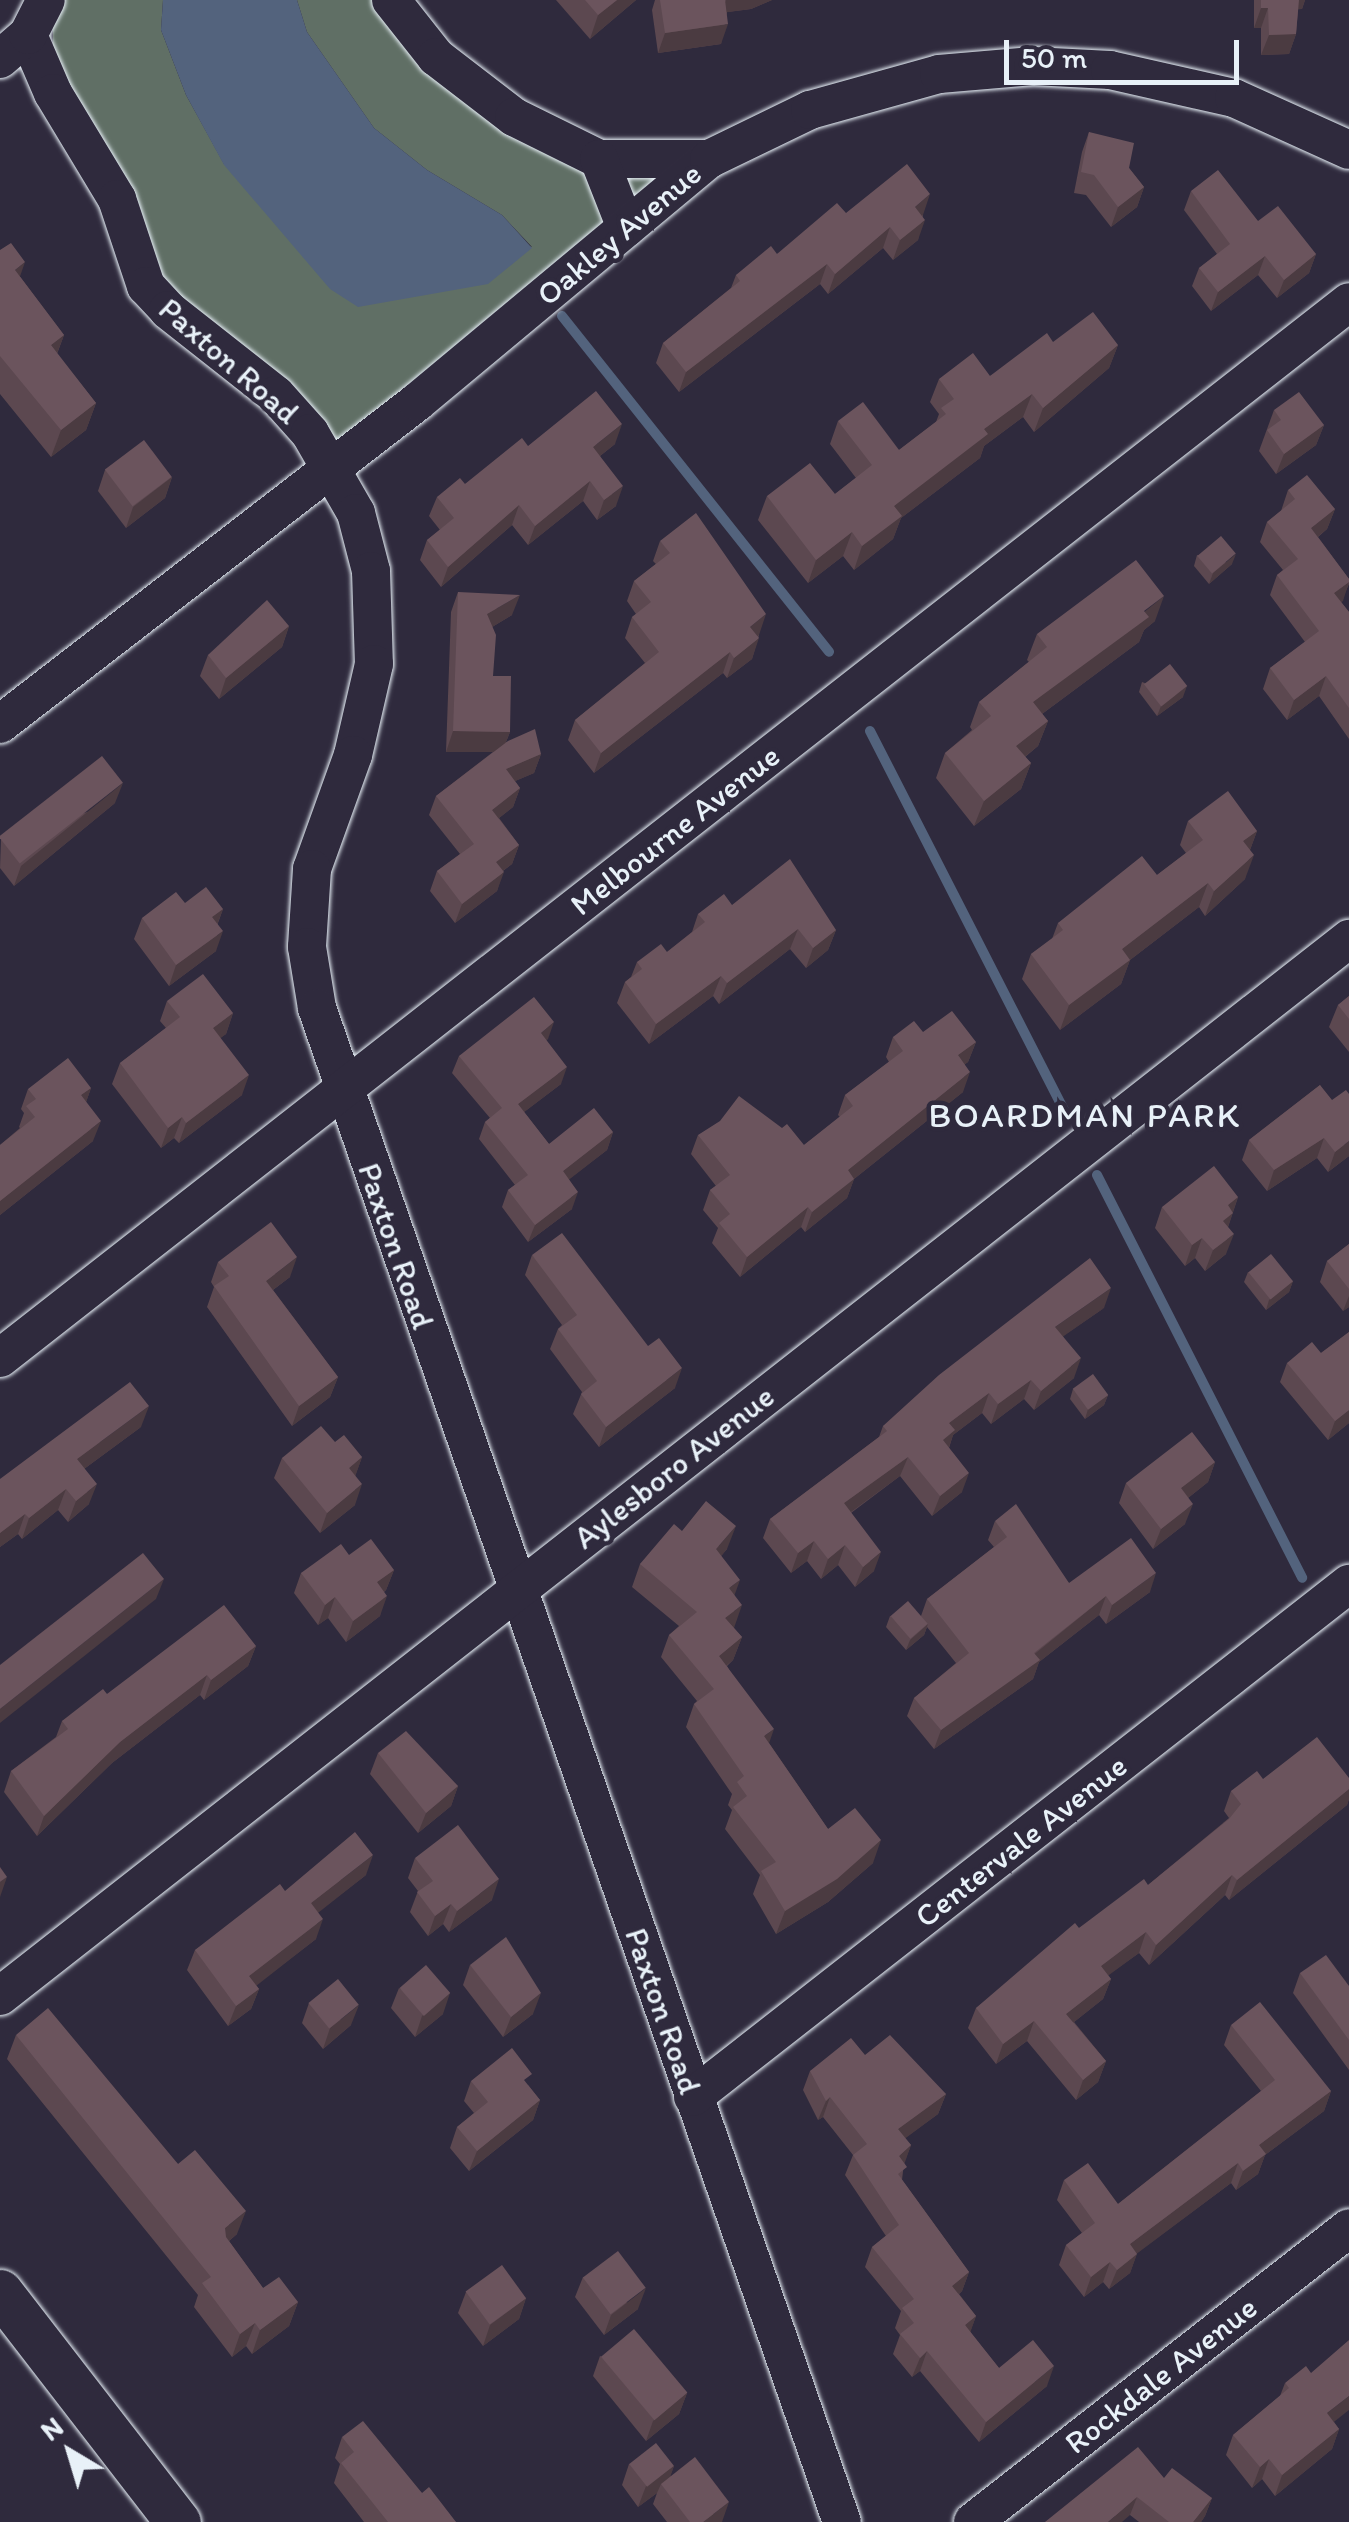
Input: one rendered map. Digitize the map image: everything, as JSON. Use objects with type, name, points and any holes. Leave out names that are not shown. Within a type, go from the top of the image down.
[{"type":"street","points":[[14,47],[46,0]]},
{"type":"street","points":[[392,0],[417,36],[473,90],[599,158],[708,159]]},
{"type":"street","name":"Paxton Road","points":[[14,47],[54,93],[117,199],[146,286],[168,310],[276,396],[330,468],[356,513],[376,620],[366,712],[319,836],[308,908],[317,1008],[516,1592],[842,2522]]},
{"type":"street","name":"Oakley Avenue","points":[[0,724],[330,468],[708,159],[810,110],[895,83],[1033,66],[1172,80],[1234,98],[1349,150]]},
{"type":"street","points":[[599,158],[626,228]]},
{"type":"street","name":"Melbourne Avenue","points":[[0,1358],[1349,302]]},
{"type":"street","name":"Aylesboro Avenue","points":[[0,1996],[1349,938]]},
{"type":"street","name":"Centervale Avenue","points":[[693,2098],[1349,1584]]},
{"type":"street","name":"Rockdale Avenue","points":[[973,2522],[1349,2228]]},
{"type":"street","points":[[0,2292],[178,2522]]},
{"type":"green space","points":[[53,0],[163,0],[161,30],[186,95],[224,164],[532,247],[502,215],[427,170],[374,128],[307,32],[297,0],[391,0],[599,159],[709,159],[330,468],[168,310],[53,93]]},
{"type":"water","points":[[163,0],[297,0],[307,32],[374,128],[427,170],[502,215],[532,248],[488,284],[358,307],[330,289],[224,165],[186,95],[161,30]]},
{"type":"building","points":[[585,0],[617,0],[598,15]]},
{"type":"building","points":[[660,0],[725,0],[728,24],[665,33]]},
{"type":"building","points":[[1261,0],[1299,0],[1296,34],[1269,35],[1268,8],[1261,8]]},
{"type":"building","points":[[1089,132],[1134,143],[1129,168],[1144,187],[1118,207],[1094,175],[1081,172]]},
{"type":"building","points":[[907,164],[930,194],[915,207],[925,220],[900,240],[890,227],[835,274],[827,264],[686,372],[663,343],[740,281],[736,275],[771,246],[777,254],[837,203],[846,213]]},
{"type":"building","points":[[1218,170],[1258,221],[1278,206],[1316,254],[1284,280],[1265,256],[1218,292],[1199,268],[1230,244],[1191,191]]},
{"type":"building","points":[[11,243],[25,262],[15,270],[64,335],[51,345],[96,403],[61,430],[0,356],[0,250]]},
{"type":"building","points":[[1093,312],[1118,345],[1043,408],[1032,394],[984,429],[988,434],[894,506],[902,516],[862,546],[852,532],[816,560],[767,496],[810,463],[835,494],[872,465],[838,421],[863,402],[899,450],[946,414],[941,408],[954,399],[939,379],[973,353],[990,376],[1047,333],[1053,342]]},
{"type":"building","points":[[596,391],[622,424],[593,447],[623,486],[604,500],[590,481],[535,526],[519,505],[448,567],[427,540],[454,518],[437,497],[460,478],[465,484],[522,438],[528,446]]},
{"type":"building","points":[[1299,392],[1324,425],[1284,454],[1267,430],[1281,420],[1274,410]]},
{"type":"building","points":[[144,440],[172,477],[133,506],[105,469]]},
{"type":"building","points":[[1307,475],[1335,509],[1311,528],[1349,579],[1334,593],[1349,612],[1349,708],[1326,676],[1294,700],[1270,668],[1319,631],[1277,575],[1298,559],[1267,522],[1295,499],[1288,490]]},
{"type":"building","points":[[696,513],[766,614],[750,627],[759,638],[734,658],[730,652],[601,753],[575,720],[659,652],[632,617],[651,602],[634,581],[670,553],[660,541]]},
{"type":"building","points":[[1221,536],[1236,554],[1212,574],[1197,556]]},
{"type":"building","points":[[1136,560],[1164,596],[1144,611],[1149,617],[1033,702],[1048,721],[1016,746],[1031,763],[984,801],[945,753],[991,716],[979,702],[1047,647],[1037,634]]},
{"type":"building","points":[[458,592],[520,595],[487,614],[496,635],[493,676],[511,676],[510,732],[453,731]]},
{"type":"building","points":[[267,600],[289,626],[226,678],[208,655]]},
{"type":"building","points":[[1170,664],[1187,686],[1161,706],[1144,684]]},
{"type":"building","points":[[535,729],[541,754],[506,769],[520,788],[492,810],[519,845],[496,862],[504,872],[462,904],[437,871],[474,844],[436,796],[508,741]]},
{"type":"building","points":[[102,756],[123,783],[20,863],[0,836]]},
{"type":"building","points":[[1228,791],[1257,831],[1243,841],[1254,855],[1214,891],[1208,883],[1122,949],[1130,960],[1069,1005],[1031,954],[1063,930],[1058,923],[1142,856],[1157,875],[1203,840],[1188,821]]},
{"type":"building","points":[[790,859],[836,930],[813,948],[798,929],[727,983],[721,976],[656,1024],[625,982],[642,969],[637,962],[661,944],[667,952],[705,922],[698,914],[724,894],[732,905]]},
{"type":"building","points":[[206,887],[223,909],[212,917],[223,931],[176,965],[142,918],[176,892],[185,903]]},
{"type":"building","points":[[203,974],[233,1013],[213,1028],[249,1075],[186,1123],[182,1117],[168,1128],[120,1063],[180,1017],[167,1001]]},
{"type":"building","points":[[1349,996],[1349,1019],[1338,1005]]},
{"type":"building","points":[[534,997],[554,1022],[541,1033],[567,1067],[518,1104],[549,1144],[594,1108],[613,1132],[563,1171],[578,1192],[535,1225],[508,1190],[528,1175],[485,1122],[502,1108],[459,1056]]},
{"type":"building","points":[[952,1011],[976,1042],[958,1055],[970,1072],[848,1170],[854,1179],[812,1212],[808,1207],[747,1257],[719,1223],[730,1214],[710,1190],[730,1175],[698,1135],[720,1121],[739,1096],[782,1128],[787,1124],[804,1145],[853,1106],[845,1095],[903,1051],[893,1037],[914,1021],[923,1032]]},
{"type":"building","points":[[68,1058],[91,1088],[81,1095],[101,1121],[0,1201],[0,1145],[35,1117],[26,1106],[36,1099],[28,1089]]},
{"type":"building","points":[[1320,1085],[1332,1100],[1346,1090],[1349,1094],[1349,1141],[1335,1152],[1324,1138],[1274,1170],[1249,1140]]},
{"type":"building","points":[[1214,1166],[1238,1197],[1228,1205],[1233,1213],[1223,1221],[1234,1234],[1213,1250],[1202,1238],[1192,1245],[1162,1207]]},
{"type":"building","points":[[271,1222],[297,1257],[266,1281],[338,1377],[299,1406],[214,1286],[229,1276],[218,1262]]},
{"type":"building","points":[[562,1233],[648,1346],[659,1338],[682,1368],[606,1427],[581,1394],[597,1381],[558,1329],[577,1315],[532,1255]]},
{"type":"building","points":[[1349,1244],[1349,1289],[1327,1261]]},
{"type":"building","points":[[1271,1254],[1293,1281],[1270,1299],[1248,1272]]},
{"type":"building","points":[[1090,1258],[1111,1288],[1055,1327],[1081,1358],[1041,1391],[1031,1380],[998,1404],[989,1393],[949,1423],[955,1430],[943,1440],[969,1473],[940,1496],[908,1457],[844,1503],[881,1552],[863,1567],[845,1545],[828,1559],[814,1541],[798,1553],[770,1519],[887,1431],[883,1426],[939,1375]]},
{"type":"building","points":[[1349,1332],[1349,1410],[1335,1421],[1287,1363],[1312,1342],[1321,1353]]},
{"type":"building","points":[[1093,1374],[1108,1395],[1088,1410],[1073,1389]]},
{"type":"building","points":[[130,1382],[149,1406],[77,1459],[97,1484],[76,1501],[66,1489],[29,1518],[25,1514],[0,1533],[0,1479]]},
{"type":"building","points":[[321,1426],[335,1442],[344,1435],[362,1457],[349,1468],[362,1484],[327,1513],[282,1458]]},
{"type":"building","points":[[1192,1432],[1215,1462],[1181,1488],[1193,1504],[1161,1529],[1126,1483]]},
{"type":"building","points":[[706,1501],[736,1526],[716,1549],[740,1580],[729,1588],[742,1605],[725,1618],[742,1637],[719,1656],[774,1729],[764,1736],[828,1829],[855,1808],[881,1840],[837,1879],[785,1911],[761,1871],[776,1862],[733,1807],[747,1796],[737,1782],[744,1776],[694,1704],[714,1689],[669,1635],[697,1612],[640,1564],[674,1524],[682,1531]]},
{"type":"building","points":[[1016,1504],[1069,1583],[1131,1538],[1156,1573],[1112,1605],[1106,1596],[1034,1653],[1040,1660],[941,1730],[914,1698],[969,1653],[927,1599],[1007,1537],[995,1521]]},
{"type":"building","points":[[371,1539],[394,1570],[377,1582],[387,1596],[353,1621],[335,1597],[325,1605],[301,1573],[341,1544],[349,1555]]},
{"type":"building","points":[[143,1553],[164,1579],[0,1709],[0,1665]]},
{"type":"building","points":[[908,1601],[928,1624],[910,1639],[891,1616]]},
{"type":"building","points":[[224,1605],[256,1646],[211,1680],[207,1675],[120,1742],[44,1816],[11,1771],[68,1729],[62,1721],[103,1689],[107,1694]]},
{"type":"building","points":[[406,1731],[458,1786],[426,1813],[378,1753]]},
{"type":"building","points":[[1317,1737],[1349,1778],[1349,1789],[1237,1880],[1232,1875],[1156,1945],[1146,1932],[1101,1966],[1111,1979],[1066,2014],[1106,2061],[1083,2080],[1034,2021],[1003,2044],[976,2008],[1075,1923],[1079,1928],[1144,1879],[1148,1885],[1229,1819],[1241,1804],[1231,1791],[1257,1771],[1263,1779]]},
{"type":"building","points":[[458,1825],[499,1879],[457,1911],[451,1904],[435,1916],[417,1892],[433,1881],[415,1858]]},
{"type":"building","points":[[355,1832],[373,1855],[311,1903],[323,1919],[249,1976],[259,1989],[236,2006],[195,1950],[280,1884],[285,1891]]},
{"type":"building","points":[[506,1937],[541,1993],[511,2017],[470,1965]]},
{"type":"building","points":[[1326,1955],[1349,1986],[1349,2040],[1300,1973]]},
{"type":"building","points":[[426,1965],[450,1993],[424,2016],[400,1988]]},
{"type":"building","points":[[338,1979],[359,2005],[329,2029],[308,2003]]},
{"type":"building","points":[[1260,2002],[1331,2091],[1259,2145],[1266,2154],[1243,2171],[1238,2163],[1130,2244],[1137,2254],[1117,2270],[1110,2262],[1091,2277],[1066,2245],[1095,2223],[1064,2180],[1088,2163],[1118,2204],[1275,2080],[1231,2025]]},
{"type":"building","points":[[48,2008],[178,2164],[195,2150],[246,2211],[225,2228],[226,2237],[263,2288],[279,2277],[298,2302],[260,2330],[255,2323],[240,2334],[202,2283],[211,2277],[16,2035]]},
{"type":"building","points":[[890,2035],[946,2094],[898,2129],[911,2145],[899,2156],[907,2167],[898,2174],[969,2272],[952,2286],[976,2316],[965,2325],[999,2368],[1033,2340],[1054,2366],[986,2422],[927,2351],[920,2358],[900,2334],[914,2323],[902,2308],[914,2299],[872,2247],[899,2225],[853,2155],[867,2144],[830,2097],[826,2101],[810,2071],[851,2038],[865,2055]]},
{"type":"building","points":[[512,2048],[532,2074],[524,2080],[540,2100],[477,2151],[457,2127],[488,2102],[471,2081]]},
{"type":"building","points":[[618,2251],[646,2288],[611,2314],[583,2277]]},
{"type":"building","points":[[502,2265],[526,2298],[490,2325],[466,2291]]},
{"type":"building","points":[[634,2329],[687,2393],[654,2420],[601,2357]]},
{"type":"building","points":[[1349,2340],[1349,2396],[1327,2413],[1339,2429],[1282,2475],[1269,2459],[1260,2467],[1233,2435],[1289,2388],[1285,2383],[1306,2366],[1311,2373]]},
{"type":"building","points":[[363,2421],[422,2493],[429,2487],[456,2522],[388,2522],[341,2463],[354,2452],[342,2437]]},
{"type":"building","points":[[656,2443],[674,2466],[647,2487],[629,2464]]},
{"type":"building","points":[[1138,2447],[1164,2478],[1172,2468],[1212,2498],[1193,2522],[1169,2522],[1137,2497],[1108,2522],[1045,2522]]},
{"type":"building","points":[[695,2457],[729,2502],[703,2522],[690,2522],[661,2484]]},
{"type":"waterway","points":[[562,316],[829,652]]},
{"type":"waterway","points":[[870,731],[1065,1112]]},
{"type":"waterway","points":[[1097,1175],[1302,1578]]},
{"type":"district","name":"BOARDMAN PARK","points":[[1085,1115]]}]
